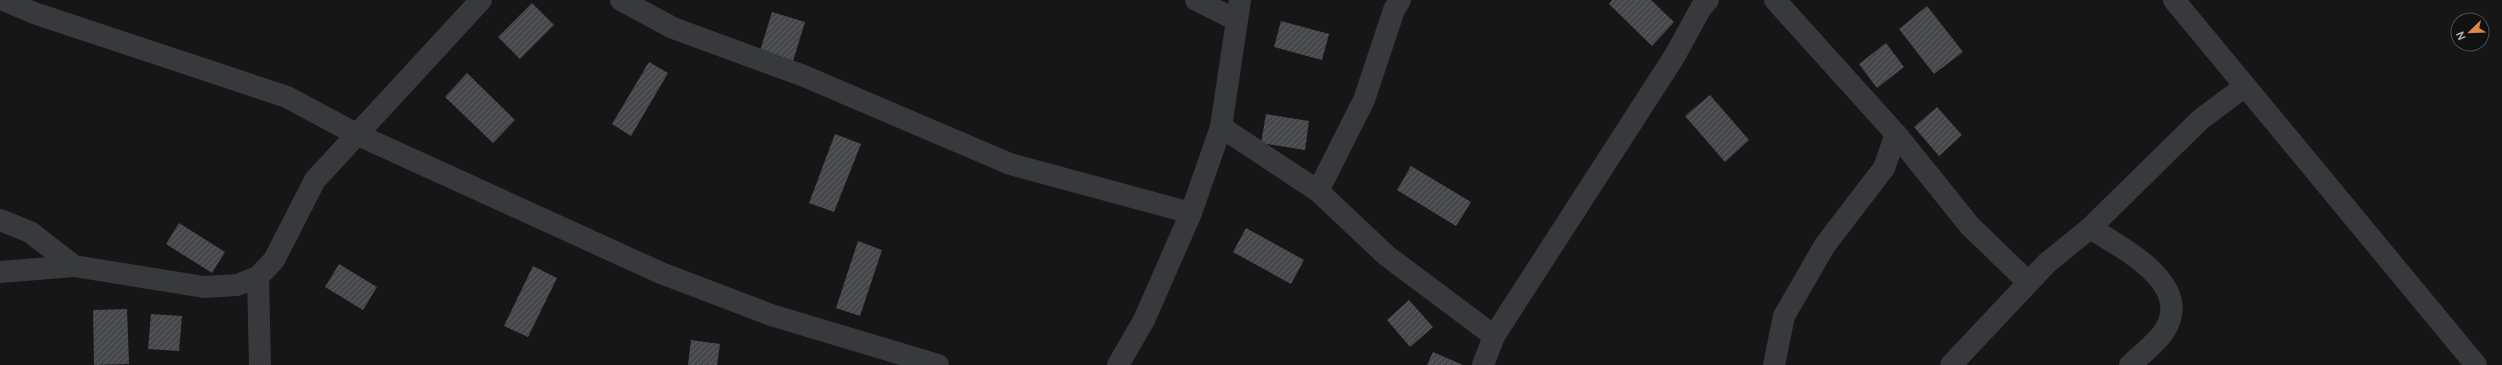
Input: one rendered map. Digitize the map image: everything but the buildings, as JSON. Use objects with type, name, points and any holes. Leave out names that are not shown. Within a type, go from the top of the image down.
[{"type":"street","points":[[4,0],[34,13],[286,97],[356,134],[662,274],[771,315],[938,365]]},
{"type":"street","points":[[0,272],[74,266],[204,287],[237,285],[258,277],[274,260],[315,180],[481,0]]},
{"type":"street","points":[[621,0],[673,28],[804,76],[1010,164],[1191,213]]},
{"type":"street","points":[[1118,365],[1144,320],[1191,213],[1221,127],[1238,10],[1196,0]]},
{"type":"street","points":[[1318,191],[1364,100],[1394,10],[1400,0]]},
{"type":"street","points":[[1482,365],[1494,336],[1674,57],[1701,8],[1708,0]]},
{"type":"street","points":[[1775,0],[1896,134],[1914,159],[1970,226],[2028,282]]},
{"type":"street","points":[[2174,0],[2244,87],[2277,123],[2465,361]]},
{"type":"street","points":[[1951,365],[2047,263],[2090,228],[2201,119],[2244,87]]},
{"type":"street","points":[[1221,127],[1318,191],[1388,256],[1494,336]]},
{"type":"street","points":[[1774,365],[1784,316],[1825,246],[1884,168],[1896,134]]},
{"type":"street","points":[[1884,168],[1914,159]]},
{"type":"street","points":[[0,220],[30,232],[74,266]]},
{"type":"street","points":[[2090,228],[2133,254],[2158,276],[2169,296],[2172,314],[2165,331],[2130,365]]},
{"type":"street","points":[[258,277],[260,365]]}]
